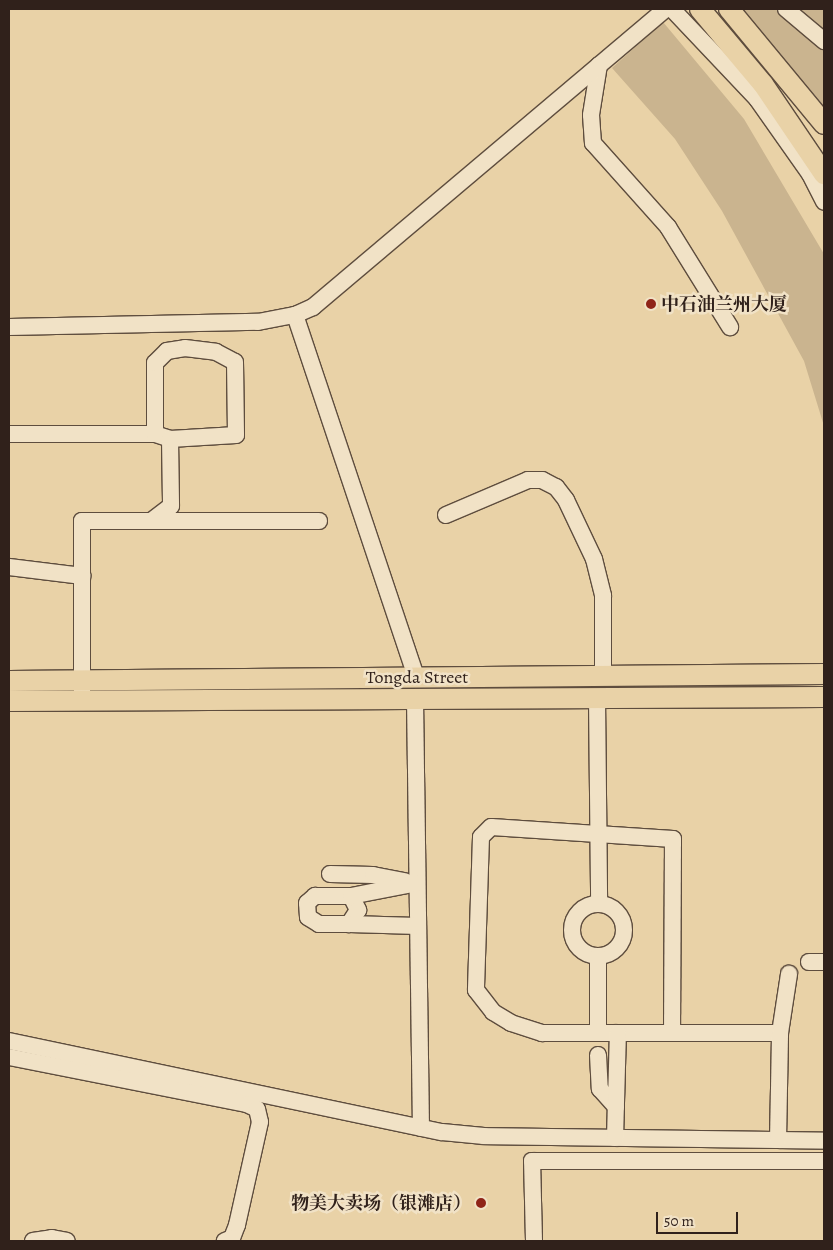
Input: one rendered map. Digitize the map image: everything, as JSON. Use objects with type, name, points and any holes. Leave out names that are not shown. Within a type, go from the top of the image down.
[{"type":"main road","points":[[700,9],[763,84],[824,174]]},
{"type":"main road","points":[[729,9],[824,124]]},
{"type":"main road","name":"Tongda Street","points":[[9,681],[824,674]]},
{"type":"main road","name":"Tongda Street","points":[[9,702],[824,697]]},
{"type":"street","points":[[9,327],[258,322],[296,315],[313,307],[666,9]]},
{"type":"street","points":[[672,9],[756,99],[810,174],[824,202]]},
{"type":"street","points":[[786,9],[824,41]]},
{"type":"street","points":[[599,65],[591,115],[593,143],[668,227],[730,327]]},
{"type":"street","points":[[296,315],[416,677]]},
{"type":"street","points":[[9,434],[163,436],[236,434],[235,362],[216,352],[185,348],[167,351],[155,363],[163,436],[171,506],[151,521]]},
{"type":"street","points":[[446,515],[528,480],[542,480],[556,487],[566,500],[594,559],[603,596],[603,676]]},
{"type":"street","points":[[82,701],[82,521],[319,521]]},
{"type":"street","points":[[9,567],[82,576]]},
{"type":"street","points":[[596,698],[599,904]]},
{"type":"street","points":[[415,699],[421,1128]]},
{"type":"street","points":[[672,1032],[673,839],[491,828],[481,837],[476,990],[493,1012],[510,1023],[542,1033],[780,1033]]},
{"type":"street","points":[[330,874],[373,875],[417,883]]},
{"type":"street","points":[[417,883],[352,896],[314,896],[306,908],[308,917],[314,923],[418,926]]},
{"type":"street","points":[[350,924],[358,910],[352,896]]},
{"type":"street","points":[[599,904],[617,912],[625,930],[617,949],[598,956],[580,948],[572,930],[580,911],[599,904]]},
{"type":"street","points":[[598,956],[598,1033]]},
{"type":"street","points":[[778,1140],[780,1033],[789,974]]},
{"type":"street","points":[[615,1138],[618,1033]]},
{"type":"street","points":[[9,1041],[421,1128],[484,1136],[824,1141]]},
{"type":"street","points":[[598,1055],[600,1090],[616,1107]]},
{"type":"street","points":[[9,1057],[247,1104],[257,1109],[260,1122],[237,1225],[232,1238],[225,1241]]},
{"type":"street","points":[[534,1241],[532,1161],[824,1161]]},
{"type":"street","points":[[33,1241],[52,1238],[67,1241]]},
{"type":"shaded area","points":[[729,9],[824,9],[824,124]]},
{"type":"shaded area","points":[[663,22],[744,119],[824,254],[824,426],[804,361],[722,211],[675,139],[612,68]]},
{"type":"place","name":"中石油兰州大厦","points":[[651,304]]},
{"type":"place","name":"物美大卖场（银滩店）","points":[[481,1203]]}]
